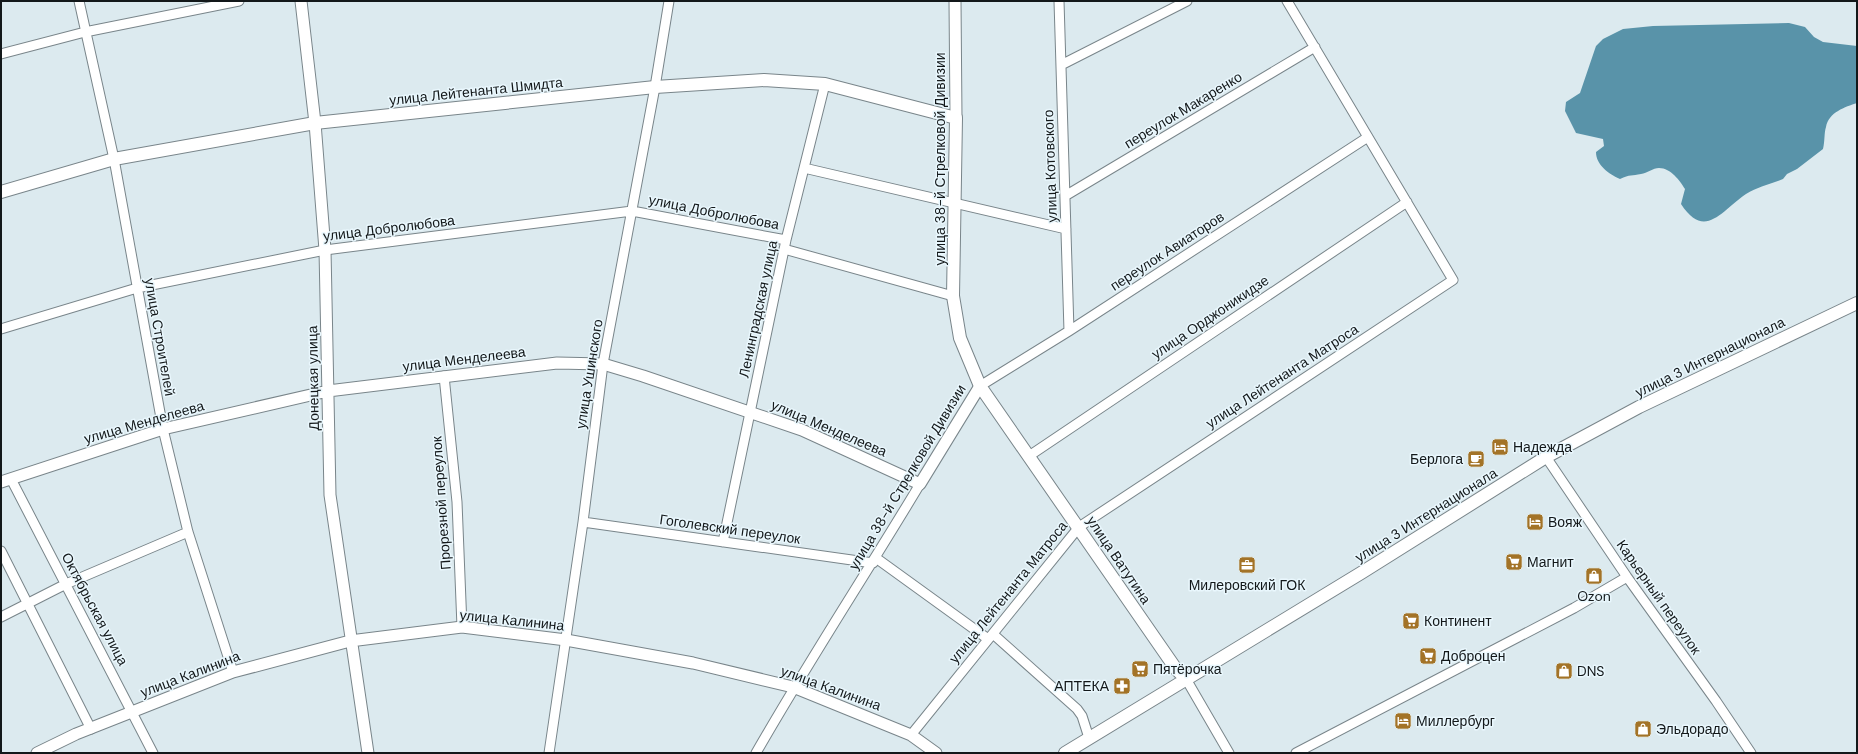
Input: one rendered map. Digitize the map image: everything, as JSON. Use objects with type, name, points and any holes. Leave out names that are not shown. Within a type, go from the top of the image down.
[{"type":"main road","name":"улица Лейтенанта Шмидта","points":[[1,192],[114,159],[314,122],[655,87],[764,80],[825,84],[956,118]]},
{"type":"main road","name":"улица 38-й Стрелковой Дивизии","points":[[956,118],[953,296],[960,338],[980,386]]},
{"type":"main road","name":"улица 3 Интернационала","points":[[1065,753],[1361,573],[1546,457],[1639,407],[1857,303]]},
{"type":"main road","name":"улица Ватутина","points":[[980,386],[1176,668],[1186,679]]},
{"type":"street","name":"улица Строителей","points":[[79,1],[114,159],[163,429],[188,532],[233,672]]},
{"type":"street","points":[[1,54],[85,32],[239,1]]},
{"type":"street","name":"Донецкая улица","points":[[301,1],[314,122],[325,250],[330,495],[350,641],[368,753]]},
{"type":"street","name":"улица Ушинского","points":[[550,753],[583,522],[603,364],[655,87],[669,1]]},
{"type":"street","name":"улица 38-й Стрелковой Дивизии","points":[[955,1],[956,118]]},
{"type":"street","name":"улица Котовского","points":[[1059,1],[1069,331]]},
{"type":"street","points":[[1061,65],[1187,1]]},
{"type":"street","name":"улица Лейтенанта Матроса","points":[[911,735],[1079,527],[1453,280],[1287,1]]},
{"type":"street","name":"переулок Макаренко","points":[[1065,196],[1315,48]]},
{"type":"street","name":"Ленинградская улица","points":[[723,542],[785,245],[825,84]]},
{"type":"street","name":"переулок Авиаторов","points":[[980,386],[1069,331],[1368,137]]},
{"type":"street","points":[[804,168],[1066,229]]},
{"type":"street","name":"улица Орджоникидзе","points":[[1029,456],[1407,202]]},
{"type":"street","name":"улица Добролюбова","points":[[1,329],[137,288],[325,250],[632,211],[785,245],[953,296]]},
{"type":"street","name":"улица Менделеева","points":[[6,481],[163,429],[328,391],[557,363],[603,364],[643,376],[802,430],[920,484]]},
{"type":"street","name":"Прорезной переулок","points":[[444,376],[458,502],[462,627]]},
{"type":"street","name":"улица 38-й Стрелковой Дивизии","points":[[756,753],[793,687],[874,561],[980,386]]},
{"type":"street","name":"Карьерный переулок","points":[[1546,457],[1627,577],[1751,753]]},
{"type":"street","name":"Октябрьская улица","points":[[6,481],[66,584],[153,753]]},
{"type":"street","name":"Гоголевский переулок","points":[[583,522],[723,542],[874,561],[991,636],[1077,709],[1082,716],[1090,738]]},
{"type":"street","points":[[1,617],[66,584],[188,532]]},
{"type":"street","points":[[1,551],[91,729]]},
{"type":"street","points":[[1296,753],[1574,608],[1627,577]]},
{"type":"street","name":"улица Калинина","points":[[38,753],[91,729],[233,672],[350,641],[462,627],[566,640],[693,663],[793,687],[911,735],[936,753]]},
{"type":"street","name":"улица Ватутина","points":[[1186,679],[1229,753]]},
{"type":"water","points":[[1789,23],[1805,27],[1814,37],[1823,42],[1857,46],[1857,103],[1838,111],[1830,117],[1825,129],[1823,149],[1797,169],[1787,174],[1783,179],[1759,187],[1746,194],[1714,219],[1706,221],[1698,220],[1690,215],[1681,204],[1685,189],[1681,182],[1667,170],[1657,168],[1620,179],[1608,172],[1598,161],[1596,152],[1604,146],[1603,139],[1576,133],[1565,111],[1566,102],[1580,93],[1596,46],[1603,39],[1623,29],[1653,26]]},
{"type":"place","name":"Надежда","points":[[1500,447]]},
{"type":"place","name":"Берлога","points":[[1476,459]]},
{"type":"place","name":"Вояж","points":[[1535,522]]},
{"type":"place","name":"Магнит","points":[[1514,562]]},
{"type":"place","name":"Милеровский ГОК","points":[[1247,565]]},
{"type":"place","name":"Ozon","points":[[1594,576]]},
{"type":"place","name":"Континент","points":[[1411,621]]},
{"type":"place","name":"Доброцен","points":[[1428,656]]},
{"type":"place","name":"Пятёрочка","points":[[1140,669]]},
{"type":"place","name":"DNS","points":[[1564,671]]},
{"type":"place","name":"АПТЕКА","points":[[1122,686]]},
{"type":"place","name":"Миллербург","points":[[1403,721]]},
{"type":"place","name":"Эльдорадо","points":[[1643,729]]}]
